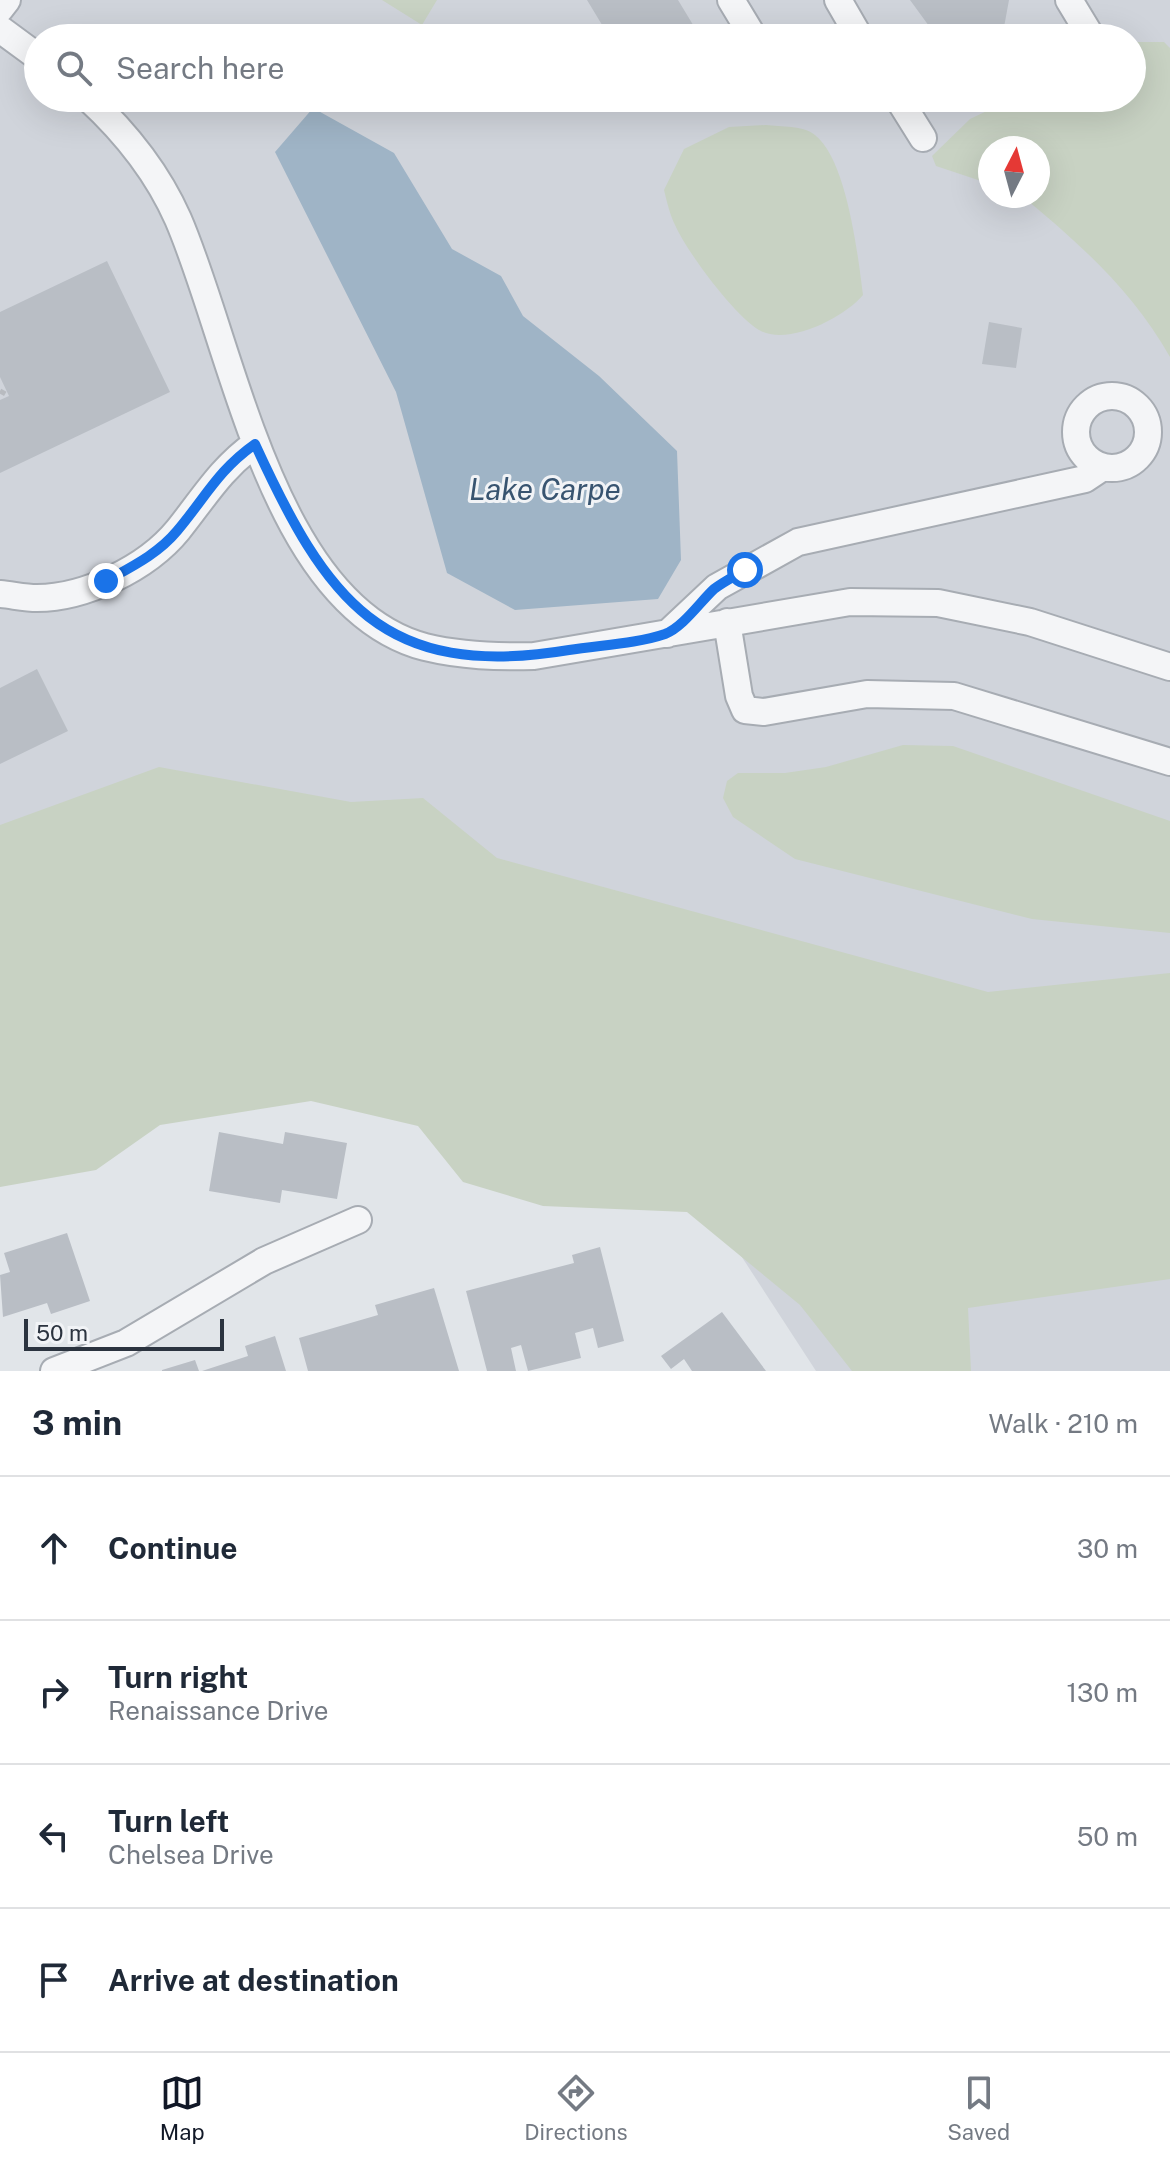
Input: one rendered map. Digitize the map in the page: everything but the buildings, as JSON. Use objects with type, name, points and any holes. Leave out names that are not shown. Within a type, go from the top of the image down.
[{"type":"street","points":[[0,9],[7,0]]},
{"type":"street","points":[[731,0],[746,24]]},
{"type":"street","points":[[838,0],[852,24]]},
{"type":"street","points":[[1069,0],[1084,24]]},
{"type":"street","points":[[0,29],[24,47]]},
{"type":"street","points":[[101,112],[135,148],[177,217],[255,444],[281,501],[333,585],[374,622],[423,646],[484,657],[534,656],[850,602],[938,603],[1030,622],[1170,667]]},
{"type":"street","points":[[907,112],[923,138]]},
{"type":"street","points":[[0,594],[37,598],[70,595],[129,568],[152,554],[176,532],[209,484],[255,444]]},
{"type":"street","points":[[667,634],[717,587],[798,542],[1085,479],[1103,467]]},
{"type":"street","points":[[727,622],[739,696],[745,710],[764,712],[867,694],[954,696],[1170,762]]},
{"type":"street","points":[[54,1371],[126,1343],[264,1261],[358,1220]]},
{"type":"path","points":[[0,391],[9,396]]},
{"type":"shaded area","points":[[0,0],[1170,0],[1170,1371],[816,1371],[565,985],[0,1041]]},
{"type":"green space","points":[[382,0],[437,0],[420,24]]},
{"type":"green space","points":[[1146,42],[1164,42],[1170,48],[1170,357],[1122,290],[1036,208],[1050,208],[1050,136],[978,136],[978,180],[936,166],[932,156],[970,119],[985,112],[1146,112]]},
{"type":"green space","points":[[766,125],[804,130],[815,135],[826,147],[843,186],[849,210],[863,295],[830,320],[785,335],[759,330],[725,297],[681,237],[664,190],[684,149],[729,127]]},
{"type":"green space","points":[[903,745],[953,746],[1170,821],[1170,933],[1032,919],[795,859],[733,817],[723,798],[727,781],[738,773],[785,773],[826,767]]},
{"type":"green space","points":[[159,767],[351,802],[423,798],[497,858],[988,992],[1170,973],[1170,1279],[968,1308],[971,1371],[852,1371],[800,1305],[687,1212],[543,1206],[463,1182],[418,1126],[311,1101],[160,1125],[96,1170],[0,1187],[0,825]]},
{"type":"water","name":"Lake Carpe","points":[[310,112],[320,112],[394,153],[452,249],[501,276],[523,316],[599,376],[677,451],[681,560],[658,599],[515,610],[447,573],[396,392],[275,152]]},
{"type":"route","points":[[106,581],[152,554],[176,532],[209,484],[255,444],[281,501],[333,585],[374,622],[423,646],[484,657],[534,656],[667,634],[717,587],[745,570]]}]
